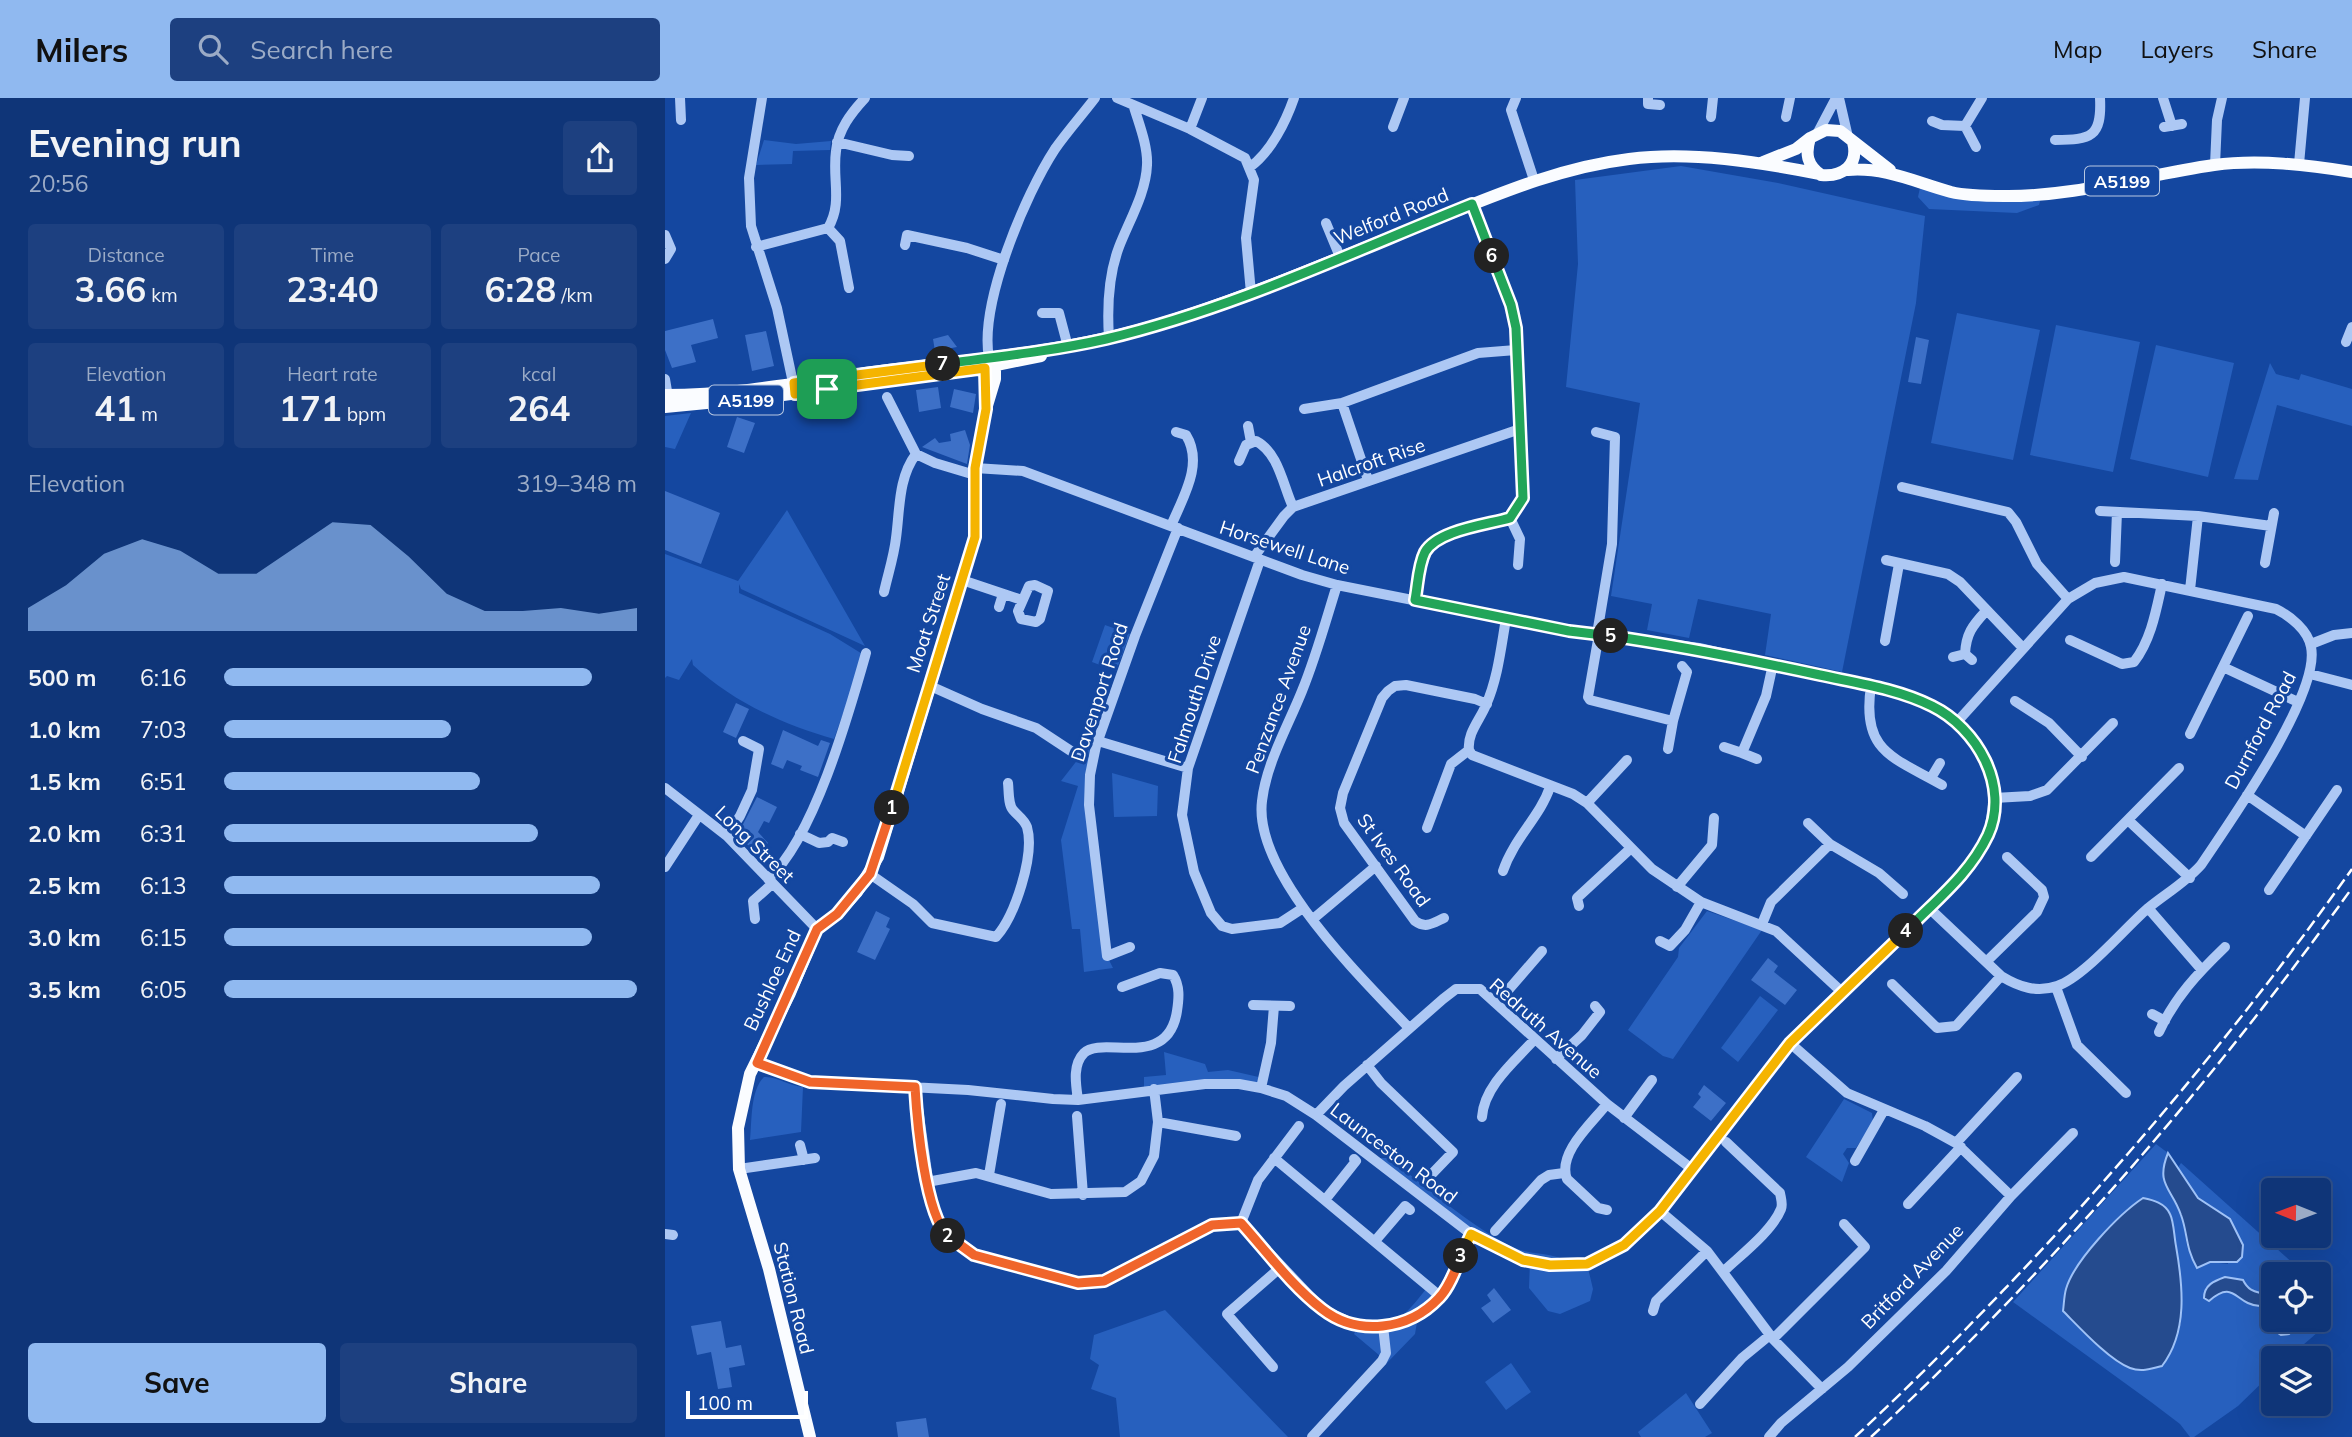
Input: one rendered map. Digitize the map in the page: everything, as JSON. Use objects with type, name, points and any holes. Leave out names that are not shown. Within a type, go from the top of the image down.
[{"type":"main road","points":[[1826,130],[1840,131],[1850,139],[1854,159],[1848,170],[1837,175],[1820,174],[1809,161],[1813,136],[1826,130]]},
{"type":"main road","name":"Welford Road","points":[[1752,164],[1774,160],[1796,149],[1813,136]]},
{"type":"main road","name":"A5199","points":[[1850,139],[1894,173]]},
{"type":"main road","name":"Welford Road","points":[[997,362],[1039,357],[1051,351],[1177,319],[1251,293],[1534,180],[1594,164],[1632,158],[1685,156],[1820,174]]},
{"type":"main road","name":"A5199","points":[[1848,170],[1870,169],[1894,173],[1954,192],[2005,196],[2065,192],[2215,165],[2299,164],[2352,172]]},
{"type":"main road","name":"A5199","points":[[794,389],[896,369],[954,362],[997,362]]},
{"type":"main road","name":"A5199","points":[[667,401],[713,393],[794,389],[969,371],[997,362]]},
{"type":"main road","name":"Moat Street","points":[[817,929],[837,914],[870,874],[884,837],[975,537],[975,471],[986,409],[994,390],[997,362]]},
{"type":"main road","name":"Bushloe End","points":[[739,1169],[738,1128],[745,1087],[817,929]]},
{"type":"main road","name":"Station Road","points":[[739,1169],[769,1269],[810,1437]]},
{"type":"street","points":[[680,98],[681,120]]},
{"type":"street","points":[[762,98],[749,178],[751,226],[776,308],[794,389]]},
{"type":"street","points":[[828,228],[837,205],[837,142],[845,124],[865,98]]},
{"type":"street","points":[[997,362],[987,335],[1004,260],[1036,181],[1055,149],[1095,98]]},
{"type":"street","points":[[1117,98],[1190,129],[1245,158],[1254,180],[1246,238],[1251,293]]},
{"type":"street","points":[[1190,129],[1202,98]]},
{"type":"street","points":[[1250,167],[1258,161],[1287,118],[1294,98]]},
{"type":"street","points":[[1393,127],[1404,98]]},
{"type":"street","points":[[1515,98],[1511,110],[1534,180]]},
{"type":"street","points":[[1649,98],[1648,104],[1660,105]]},
{"type":"street","points":[[1711,117],[1713,98]]},
{"type":"street","points":[[1786,117],[1790,98]]},
{"type":"street","points":[[1813,136],[1838,98]]},
{"type":"street","points":[[1838,98],[1850,139]]},
{"type":"street","points":[[1965,126],[1982,98]]},
{"type":"street","points":[[2055,140],[2079,140],[2091,136],[2098,128],[2101,98]]},
{"type":"street","points":[[2163,98],[2172,126]]},
{"type":"street","points":[[2215,165],[2217,120],[2222,98]]},
{"type":"street","points":[[2299,164],[2305,98]]},
{"type":"street","points":[[1109,338],[1107,308],[1113,269],[1142,190],[1148,163],[1134,107]]},
{"type":"street","points":[[1938,127],[1965,126]]},
{"type":"street","points":[[1965,126],[1976,147]]},
{"type":"street","points":[[837,142],[909,156]]},
{"type":"street","points":[[1415,600],[1421,564],[1433,542],[1443,536],[1510,518],[1523,498],[1516,328],[1511,305],[1472,204]]},
{"type":"street","points":[[1326,223],[1340,257]]},
{"type":"street","points":[[756,247],[828,228]]},
{"type":"street","points":[[828,228],[840,241],[849,288]]},
{"type":"street","points":[[665,235],[671,249],[665,259]]},
{"type":"street","points":[[905,245],[907,235],[967,248],[1004,260]]},
{"type":"street","points":[[1042,313],[1059,313],[1067,347]]},
{"type":"street","points":[[2346,342],[2352,327]]},
{"type":"street","points":[[1304,409],[1342,403],[1478,353],[1516,350]]},
{"type":"street","points":[[665,379],[667,401]]},
{"type":"street","points":[[884,592],[896,541],[902,482],[907,466],[916,454],[887,397]]},
{"type":"street","points":[[1342,403],[1368,480]]},
{"type":"street","points":[[1248,426],[1251,442]]},
{"type":"street","name":"Halcroft Rise","points":[[1293,507],[1520,429]]},
{"type":"street","name":"Davenport Road","points":[[1107,956],[1089,805],[1090,775],[1098,741],[1193,470],[1195,455],[1184,431]]},
{"type":"street","points":[[1596,432],[1620,438],[1612,544],[1587,704],[1673,721]]},
{"type":"street","points":[[1239,461],[1246,445],[1251,442],[1256,441],[1267,449],[1293,507],[1284,516],[1257,558]]},
{"type":"street","name":"Horsewell Lane","points":[[916,454],[935,463],[975,471],[1023,471],[1257,558],[1337,584],[1506,619],[1699,648],[1773,664],[1871,686],[1935,707],[1957,722]]},
{"type":"street","points":[[1902,487],[1914,496],[2008,512],[2016,522],[2037,564],[2068,599]]},
{"type":"street","points":[[2008,512],[2016,501]]},
{"type":"street","points":[[2100,511],[2198,516],[2271,526]]},
{"type":"street","points":[[2115,562],[2117,512]]},
{"type":"street","points":[[2265,563],[2274,513]]},
{"type":"street","points":[[2190,590],[2198,516]]},
{"type":"street","points":[[1510,518],[1520,539],[1518,565]]},
{"type":"street","name":"Falmouth Drive","points":[[1257,558],[1188,768],[1182,815],[1184,833],[1194,872],[1214,918],[1222,926],[1232,929],[1280,923],[1303,908]]},
{"type":"street","points":[[1886,560],[1948,574],[1960,582],[2022,648]]},
{"type":"street","points":[[1885,641],[1899,564]]},
{"type":"street","points":[[1957,722],[2068,599],[2083,589],[2109,579],[2124,577],[2162,583],[2276,609],[2293,619],[2311,644],[2335,635],[2352,633]]},
{"type":"street","points":[[962,580],[1022,600]]},
{"type":"street","points":[[2070,640],[2122,664],[2134,662],[2141,653],[2155,619],[2162,583]]},
{"type":"street","name":"Penzance Avenue","points":[[1337,584],[1306,682],[1265,784],[1261,804],[1268,848],[1278,871],[1303,908],[1409,1028]]},
{"type":"street","points":[[999,607],[1003,594]]},
{"type":"street","points":[[1963,657],[1970,627],[1986,611]]},
{"type":"street","points":[[2190,734],[2223,667],[2237,625],[2248,616]]},
{"type":"street","points":[[1506,619],[1498,667],[1487,704],[1470,735],[1469,750],[1472,755],[1573,794],[1587,803],[1630,849],[1677,887],[1701,902],[1762,923],[1786,938],[1843,993]]},
{"type":"street","name":"Durnford Road","points":[[2056,987],[2069,982],[2148,908],[2190,878],[2247,795],[2298,702],[2310,674],[2311,644]]},
{"type":"street","points":[[755,919],[753,901],[782,867],[829,770],[866,653]]},
{"type":"street","points":[[1742,753],[1766,696],[1773,664]]},
{"type":"street","points":[[2223,667],[2298,702]]},
{"type":"street","points":[[1668,749],[1688,669]]},
{"type":"street","points":[[2310,674],[2352,685]]},
{"type":"street","points":[[928,685],[982,709],[1036,728],[1077,755]]},
{"type":"street","name":"St Ives Road","points":[[1444,918],[1429,926],[1421,925],[1344,823],[1340,808],[1343,793],[1382,698],[1395,686],[1406,685],[1475,699],[1487,704]]},
{"type":"street","points":[[1871,686],[1867,711],[1875,739],[1891,755],[1942,785]]},
{"type":"street","points":[[2032,696],[2020,704],[2049,723],[2082,757]]},
{"type":"street","name":"Launceston Road","points":[[757,1063],[810,1082],[1078,1100],[1154,1089],[1239,1084],[1261,1088],[1286,1096],[1316,1115],[1471,1234],[1511,1256],[1550,1265],[1587,1264],[1624,1245],[1660,1211],[1790,1043],[1962,877],[1972,864],[1989,833],[1994,798],[1987,763],[1977,745],[1957,722]]},
{"type":"street","points":[[1994,798],[2030,796],[2047,790],[2082,757],[2107,739],[2113,723]]},
{"type":"street","points":[[727,836],[752,790],[759,749],[743,741]]},
{"type":"street","points":[[1098,741],[1188,768]]},
{"type":"street","points":[[1724,747],[1757,759]]},
{"type":"street","points":[[1427,828],[1429,805],[1451,764],[1469,750]]},
{"type":"street","points":[[1587,803],[1627,760]]},
{"type":"street","points":[[1931,778],[1940,762]]},
{"type":"street","points":[[2091,857],[2176,775]]},
{"type":"street","points":[[870,874],[913,904],[932,923],[996,937],[1004,927],[1020,890],[1029,837],[1025,823],[1005,805],[1007,783]]},
{"type":"street","points":[[1503,872],[1510,850],[1546,800],[1550,787]]},
{"type":"street","name":"Long Street","points":[[665,788],[727,836],[817,929]]},
{"type":"street","points":[[752,790],[765,792]]},
{"type":"street","points":[[2269,890],[2337,790]]},
{"type":"street","points":[[2247,795],[2306,835]]},
{"type":"street","points":[[2329,801],[2340,807]]},
{"type":"street","points":[[665,867],[699,815]]},
{"type":"street","points":[[2128,820],[2190,878]]},
{"type":"street","points":[[1677,887],[1711,845],[1710,823]]},
{"type":"street","points":[[1808,823],[1830,844],[1879,873],[1888,887],[1903,894]]},
{"type":"street","points":[[800,834],[819,843],[828,842],[832,838],[843,842]]},
{"type":"street","points":[[2092,838],[2101,847]]},
{"type":"street","points":[[1762,923],[1771,902],[1830,844]]},
{"type":"street","points":[[1576,899],[1630,849]]},
{"type":"street","points":[[1986,962],[2037,912],[2044,897],[2042,890],[2007,857]]},
{"type":"street","points":[[1313,919],[1376,866]]},
{"type":"street","points":[[1667,946],[1685,930],[1701,902]]},
{"type":"street","points":[[1929,908],[2001,976],[2029,989],[2056,987],[2077,1045],[2126,1093]]},
{"type":"street","points":[[2148,908],[2201,969]]},
{"type":"street","points":[[1094,958],[1130,947]]},
{"type":"street","points":[[1497,1003],[1542,951]]},
{"type":"street","points":[[2159,1032],[2176,1000],[2201,969],[2222,955]]},
{"type":"street","points":[[1078,1100],[1076,1082],[1079,1061],[1088,1050],[1101,1042],[1124,1050],[1157,1042],[1176,1019],[1178,984],[1173,975],[1160,973],[1122,987]]},
{"type":"street","points":[[1892,984],[1937,1028],[1956,1026],[2001,976]]},
{"type":"street","name":"Redruth Avenue","points":[[1316,1115],[1367,1065],[1456,989],[1480,989],[1607,1104],[1692,1169]]},
{"type":"street","points":[[1253,1005],[1290,1006]]},
{"type":"street","points":[[1261,1088],[1271,1043],[1274,1006]]},
{"type":"street","points":[[1556,1059],[1582,1035],[1599,1012],[1595,1006]]},
{"type":"street","points":[[2152,1014],[2165,1021]]},
{"type":"street","points":[[1470,1103],[1482,1112],[1492,1088],[1535,1039]]},
{"type":"street","points":[[1790,1043],[1847,1093],[1958,1145],[2011,1196]]},
{"type":"street","points":[[1367,1065],[1381,1083],[1456,1149],[1428,1178]]},
{"type":"street","points":[[1916,1201],[1958,1145],[2017,1077]]},
{"type":"street","points":[[1624,1118],[1652,1080]]},
{"type":"street","points":[[915,1087],[932,1208],[941,1229],[974,1255],[1078,1283],[1104,1281],[1212,1225],[1241,1223]]},
{"type":"street","points":[[927,1182],[976,1173],[1051,1194],[1125,1192],[1141,1181],[1154,1156],[1158,1122],[1154,1089]]},
{"type":"street","points":[[989,1175],[1001,1104]]},
{"type":"street","points":[[1607,1104],[1568,1154],[1564,1173],[1598,1208],[1607,1210]]},
{"type":"street","points":[[1853,1157],[1884,1110]]},
{"type":"street","points":[[1077,1116],[1083,1195]]},
{"type":"street","points":[[1158,1122],[1236,1136]]},
{"type":"street","points":[[1241,1223],[1258,1180],[1299,1126]]},
{"type":"street","name":"Britford Avenue","points":[[1769,1437],[1848,1367],[1946,1270],[2011,1196],[2073,1133]]},
{"type":"street","points":[[1725,1270],[1757,1241],[1781,1210],[1782,1202],[1780,1193],[1726,1142]]},
{"type":"street","points":[[800,1145],[804,1160]]},
{"type":"street","points":[[739,1169],[815,1158]]},
{"type":"street","points":[[1275,1158],[1441,1297]]},
{"type":"street","points":[[1325,1200],[1357,1162]]},
{"type":"street","points":[[1495,1231],[1507,1224],[1541,1180],[1549,1175],[1564,1173]]},
{"type":"street","points":[[1375,1241],[1405,1206],[1410,1210]]},
{"type":"street","points":[[1660,1211],[1725,1270],[1771,1337],[1822,1389]]},
{"type":"street","points":[[1241,1223],[1322,1309],[1358,1326],[1383,1326],[1418,1316],[1441,1297],[1471,1234]]},
{"type":"street","points":[[1700,1404],[1742,1357],[1771,1337],[1865,1247],[1844,1224]]},
{"type":"street","points":[[1652,1303],[1707,1251]]},
{"type":"street","points":[[1227,1314],[1281,1267]]},
{"type":"street","points":[[1218,1305],[1273,1367]]},
{"type":"street","points":[[1312,1437],[1382,1361],[1386,1353],[1383,1326]]},
{"type":"street","points":[[1700,1384],[1710,1393]]},
{"type":"shaded area","points":[[764,140],[796,144],[831,141],[830,150],[793,151],[792,164],[756,165]]},
{"type":"shaded area","points":[[1681,166],[1778,183],[1925,216],[1916,303],[1842,672],[1765,655],[1771,614],[1698,599],[1689,638],[1647,630],[1652,604],[1611,596],[1640,403],[1566,387],[1578,264],[1575,180]]},
{"type":"shaded area","points":[[1921,183],[1954,193],[2042,194],[2039,205],[2017,213],[1929,209],[1918,197]]},
{"type":"shaded area","points":[[1957,313],[2040,330],[2013,460],[1931,443]]},
{"type":"shaded area","points":[[2056,325],[2140,342],[2113,472],[2030,455]]},
{"type":"shaded area","points":[[2156,345],[2234,363],[2208,477],[2130,459]]},
{"type":"shaded area","points":[[2270,363],[2276,374],[2299,380],[2301,374],[2352,389],[2352,426],[2277,405],[2258,480],[2234,479]]},
{"type":"shaded area","points":[[691,413],[675,449],[665,447],[665,416]]},
{"type":"shaded area","points":[[787,510],[865,646],[741,589],[739,584],[739,593],[830,634],[864,655],[834,739],[777,719],[741,701],[708,678],[693,665],[692,659],[679,680],[667,676],[665,678],[665,554],[738,581]]},
{"type":"shaded area","points":[[1105,625],[1130,634],[1116,671],[1092,662]]},
{"type":"shaded area","points":[[1086,749],[1095,751],[1090,775],[1107,956],[1113,968],[1084,972],[1080,929],[1072,929],[1061,840],[1078,786],[1061,781]]},
{"type":"shaded area","points":[[1112,773],[1158,786],[1157,816],[1114,817]]},
{"type":"shaded area","points":[[1707,911],[1762,930],[1673,1059],[1663,1056],[1628,1030],[1678,957],[1679,948]]},
{"type":"shaded area","points":[[1760,996],[1778,1010],[1738,1062],[1721,1048]]},
{"type":"shaded area","points":[[1164,1052],[1205,1064],[1208,1072],[1228,1070],[1263,1078],[1261,1088],[1144,1090],[1144,1077],[1166,1075]]},
{"type":"shaded area","points":[[764,1077],[803,1087],[801,1132],[750,1140],[754,1098]]},
{"type":"shaded area","points":[[1844,1099],[1872,1113],[1873,1122],[1856,1148],[1847,1148],[1843,1154],[1849,1163],[1842,1182],[1806,1157]]},
{"type":"shaded area","points":[[2156,1144],[2168,1153],[2165,1181],[2181,1216],[2188,1250],[2210,1262],[2228,1264],[2230,1219],[2198,1198],[2177,1169],[2181,1163],[2261,1235],[2261,1248],[2276,1248],[2292,1262],[2261,1262],[2261,1332],[2317,1332],[2302,1346],[2261,1346],[2261,1384],[2238,1406],[2194,1437],[2190,1437],[2180,1424],[2013,1302]],"holes":[[[2128,1208],[2179,1266],[2181,1324],[2128,1367],[2081,1330],[2082,1261]]]},
{"type":"shaded area","points":[[2168,1153],[2198,1198],[2230,1219],[2243,1245],[2242,1257],[2237,1262],[2210,1262],[2197,1268],[2190,1254],[2181,1215],[2164,1180],[2164,1164]]},
{"type":"shaded area","points":[[1376,1158],[1388,1158],[1466,1219],[1499,1240],[1515,1248],[1557,1257],[1572,1264],[1587,1264],[1593,1289],[1590,1301],[1560,1314],[1548,1311],[1529,1288],[1530,1262],[1489,1245]]},
{"type":"shaded area","points":[[2143,1198],[2162,1205],[2170,1214],[2182,1293],[2180,1324],[2170,1353],[2162,1366],[2142,1370],[2130,1368],[2113,1358],[2063,1311],[2066,1289],[2078,1265],[2110,1226]]},
{"type":"shaded area","points":[[2225,1277],[2243,1280],[2253,1291],[2261,1294],[2261,1308],[2245,1302],[2230,1292],[2224,1292],[2209,1301],[2204,1298],[2204,1294],[2214,1282]]},
{"type":"shaded area","points":[[1426,1289],[1441,1297],[1418,1316],[1415,1334],[1385,1365],[1379,1355],[1354,1334],[1358,1326],[1391,1322],[1405,1313]]},
{"type":"shaded area","points":[[1165,1310],[1288,1437],[1120,1437],[1116,1398],[1091,1389],[1099,1365],[1090,1359],[1094,1335]]},
{"type":"shaded area","points":[[1511,1363],[1531,1392],[1506,1410],[1485,1382]]},
{"type":"shaded area","points":[[1686,1393],[1712,1433],[1705,1437],[1641,1437],[1638,1432]]},
{"type":"building","points":[[713,319],[718,338],[691,345],[696,362],[672,368],[665,350],[665,331]]},
{"type":"building","points":[[766,331],[774,366],[752,371],[745,335]]},
{"type":"building","points":[[948,335],[957,347],[935,351],[933,339]]},
{"type":"building","points":[[1916,337],[1929,340],[1921,384],[1908,382]]},
{"type":"building","points":[[938,387],[941,408],[919,412],[916,390]]},
{"type":"building","points":[[954,389],[976,394],[973,413],[950,407]]},
{"type":"building","points":[[737,417],[755,423],[744,453],[727,447]]},
{"type":"building","points":[[965,430],[970,445],[967,464],[922,447],[935,438],[939,443],[951,441],[950,434]]},
{"type":"building","points":[[665,491],[720,513],[701,564],[665,550]]},
{"type":"building","points":[[736,703],[749,709],[736,738],[723,732]]},
{"type":"building","points":[[783,730],[818,746],[821,740],[830,743],[818,777],[800,770],[802,766],[787,760],[783,769],[771,764]]},
{"type":"building","points":[[757,797],[777,807],[769,823],[764,821],[758,832],[768,843],[756,854],[738,834]]},
{"type":"building","points":[[876,911],[890,918],[886,927],[890,929],[875,960],[857,952]]},
{"type":"building","points":[[1768,958],[1778,966],[1774,972],[1797,990],[1785,1005],[1751,980]]},
{"type":"building","points":[[1704,1085],[1726,1103],[1711,1121],[1693,1107],[1701,1097],[1698,1094]]},
{"type":"building","points":[[1494,1288],[1511,1310],[1493,1323],[1481,1308],[1491,1301],[1487,1295]]},
{"type":"building","points":[[721,1321],[726,1348],[741,1345],[745,1365],[729,1368],[732,1387],[718,1389],[711,1352],[697,1355],[691,1326]]},
{"type":"building","points":[[926,1418],[929,1437],[898,1437],[896,1422]]},
{"type":"railway","points":[[1855,1437],[1990,1305],[2118,1165],[2239,1020],[2352,869]]},
{"type":"railway","points":[[1871,1437],[2001,1309],[2125,1174],[2242,1034],[2352,888]]},
{"type":"route","points":[[1472,204],[1511,305],[1516,328],[1523,498],[1510,518],[1443,536],[1433,542],[1421,564],[1415,600],[1569,631],[1699,648],[1871,686],[1917,699],[1957,722],[1970,735],[1987,763],[1994,798],[1989,833],[1962,877],[1790,1043],[1660,1211],[1624,1245],[1587,1264],[1550,1265],[1530,1262],[1511,1256],[1471,1234],[1441,1297],[1418,1316],[1383,1326],[1358,1326],[1322,1309],[1241,1223],[1212,1225],[1104,1281],[1078,1283],[974,1255],[941,1229],[932,1208],[915,1087],[823,1084],[801,1080],[757,1063],[817,929],[837,914],[857,892],[878,857],[975,537],[975,468],[986,409],[985,368],[827,389],[795,394],[794,383],[1012,353],[1051,351],[1109,338],[1177,319],[1251,293],[1472,204]]}]
